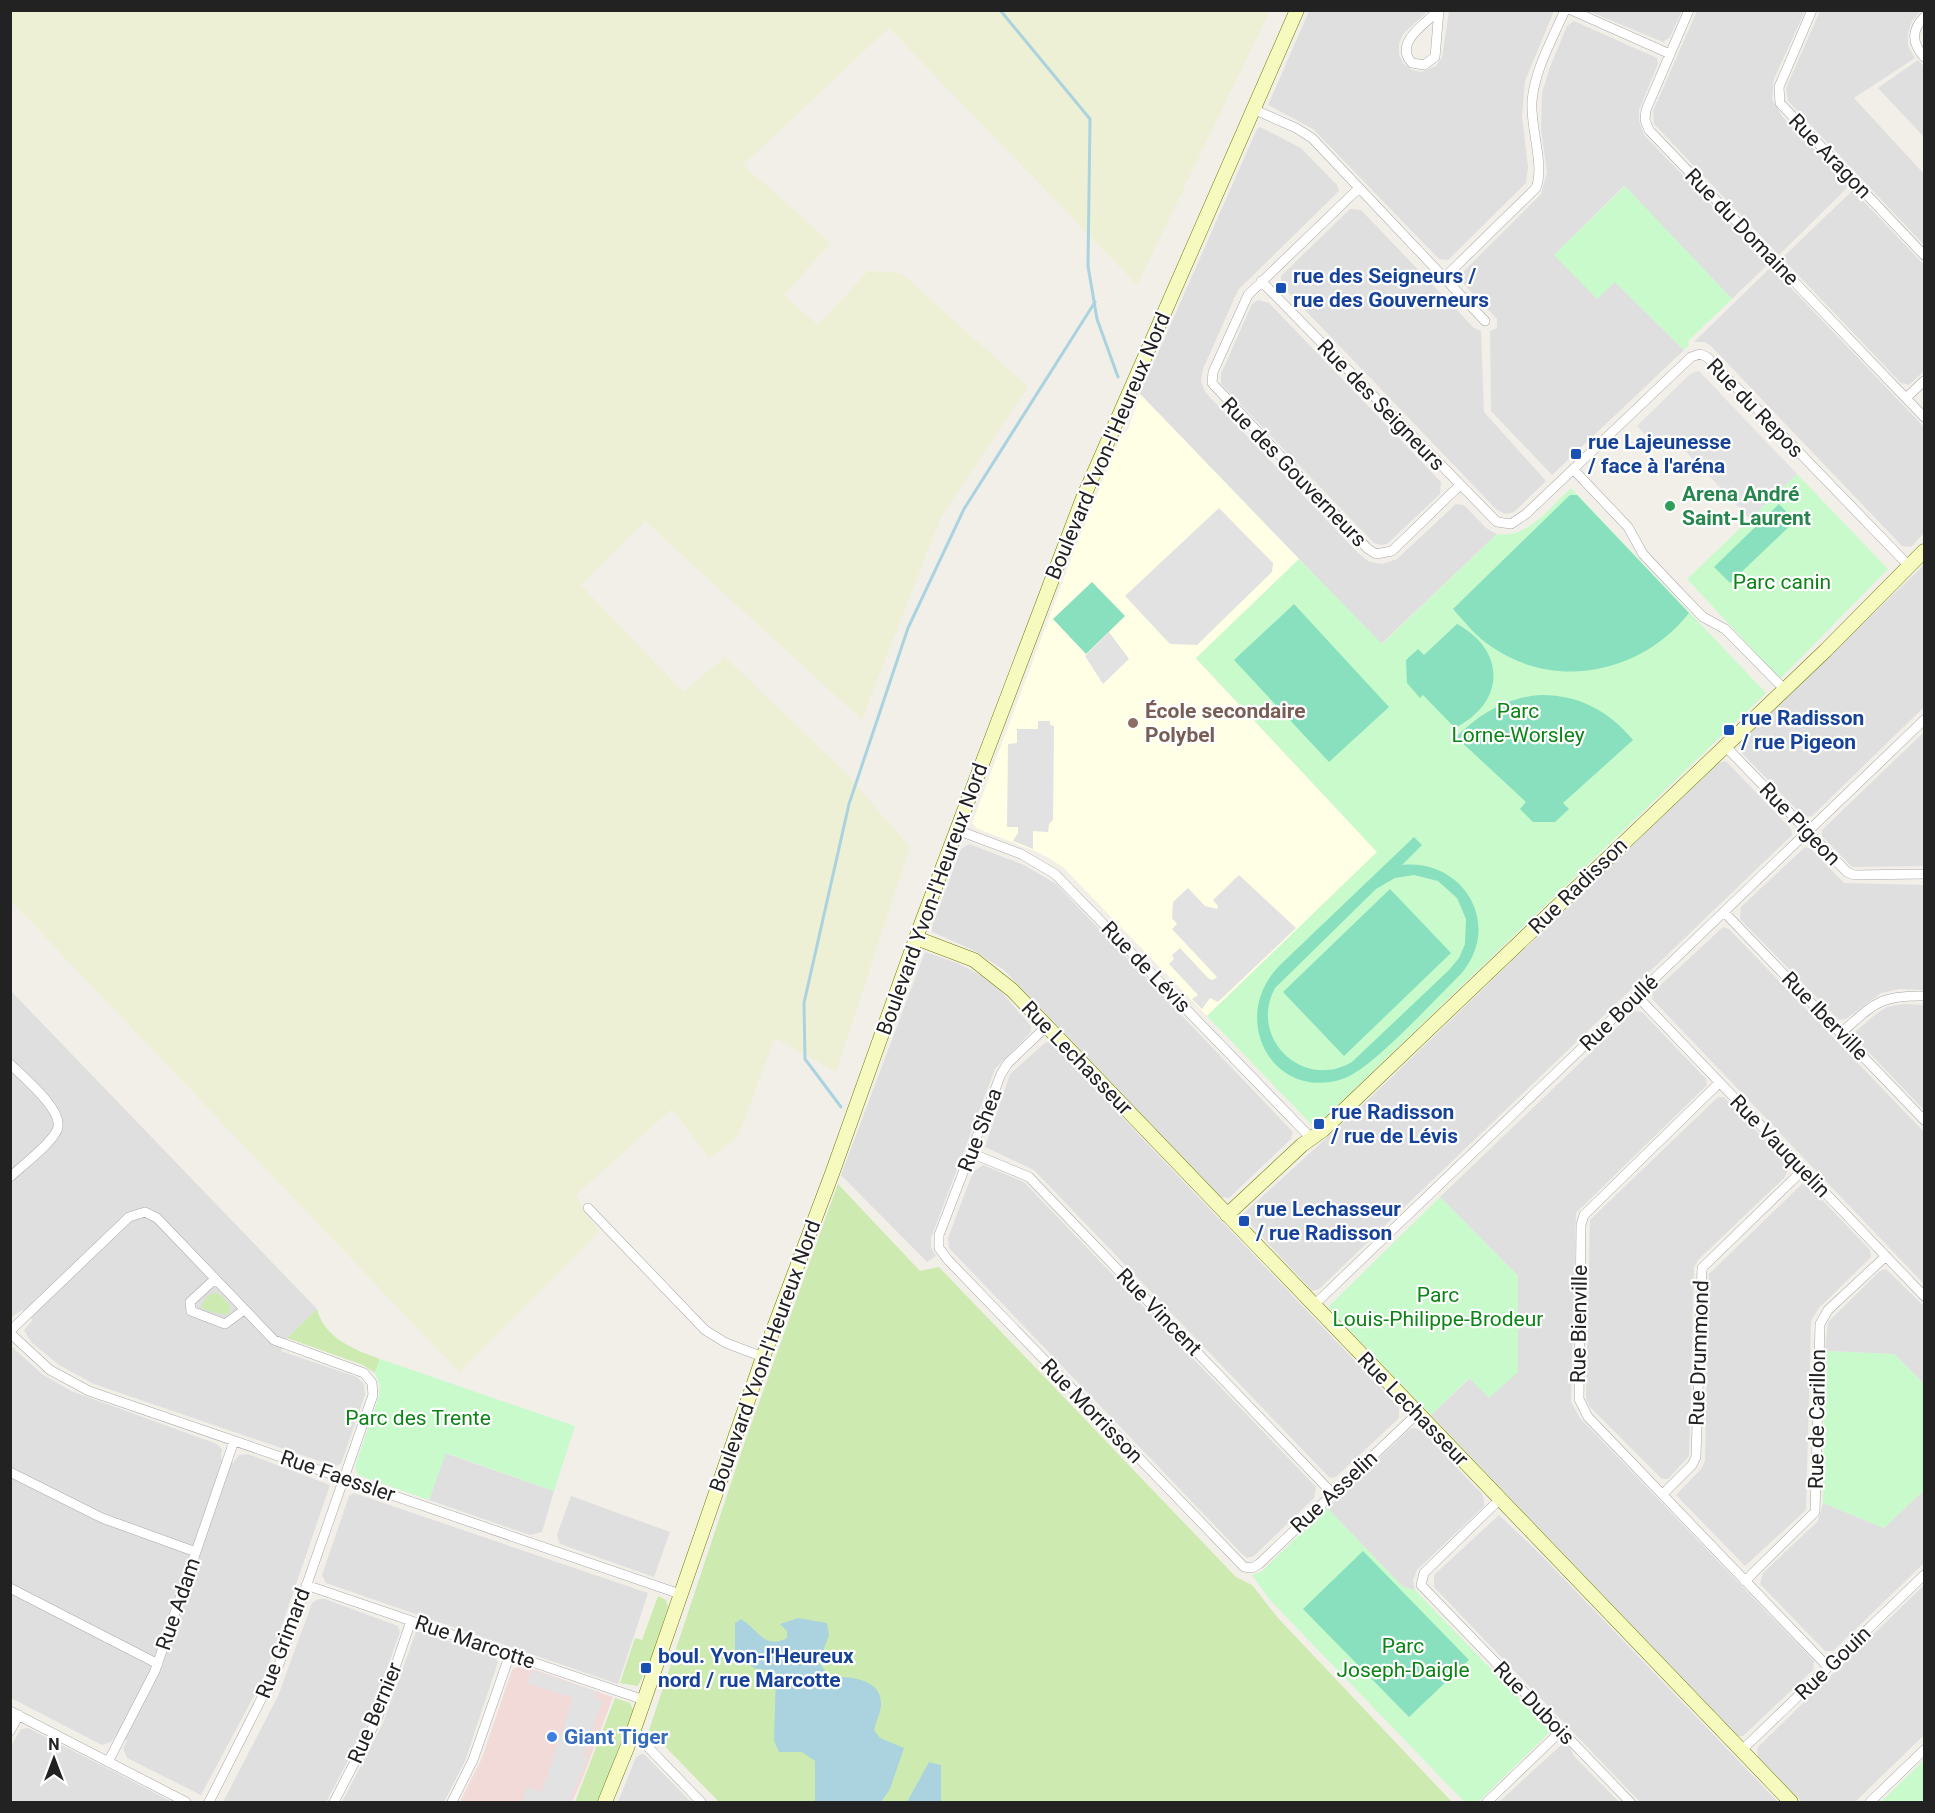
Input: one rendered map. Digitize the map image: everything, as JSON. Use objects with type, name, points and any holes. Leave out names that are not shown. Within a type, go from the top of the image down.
[{"type":"street","name":"Boulevard Yvon-l'Heureux Nord","points":[[605,1803],[631,1738],[763,1357],[833,1171],[916,938],[1083,498],[1297,10]]},
{"type":"street","points":[[1439,10],[1435,57],[1424,65],[1412,63],[1405,51],[1406,43],[1439,10]]},
{"type":"street","points":[[1444,278],[1536,189],[1539,173],[1532,129],[1534,92],[1542,61],[1565,10]]},
{"type":"street","points":[[1571,10],[1670,54]]},
{"type":"street","name":"Rue du Domaine","points":[[1689,10],[1646,110],[1645,120],[1649,130],[1924,417]]},
{"type":"street","name":"Rue Aragon","points":[[1812,10],[1779,87],[1780,103],[1924,255]]},
{"type":"street","points":[[1924,17],[1916,26],[1914,36],[1916,46],[1924,57]]},
{"type":"street","points":[[1253,109],[1307,134],[1485,321]]},
{"type":"street","name":"Rue des Gouverneurs","points":[[1359,188],[1261,281],[1243,304],[1213,372],[1213,386],[1368,549],[1380,555],[1392,551],[1459,486]]},
{"type":"street","name":"Rue des Seigneurs","points":[[1261,281],[1492,518],[1504,524],[1514,523],[1573,469]]},
{"type":"street","name":"Rue du Repos","points":[[1573,469],[1690,357],[1700,354],[1707,357],[1910,566]]},
{"type":"street","points":[[1906,398],[1924,381]]},
{"type":"street","points":[[1573,469],[1628,527],[1643,554],[1675,588],[1703,617],[1725,629],[1784,689]]},
{"type":"street","name":"Rue Radisson","points":[[1227,1215],[1725,746],[1924,552]]},
{"type":"street","name":"Rue Boullé","points":[[1314,1305],[1924,720]]},
{"type":"street","name":"Rue Pigeon","points":[[1725,746],[1850,874],[1924,874]]},
{"type":"street","name":"Rue de Lévis","points":[[957,830],[1021,854],[1055,874],[1311,1138]]},
{"type":"street","name":"Rue Iberville","points":[[1724,912],[1924,1120]]},
{"type":"street","name":"Rue Lechasseur","points":[[916,938],[961,954],[989,970],[1047,1026],[1791,1803]]},
{"type":"street","name":"Rue Vauquelin","points":[[1636,996],[1924,1296]]},
{"type":"street","points":[[1841,1033],[1882,1000],[1902,996],[1924,996]]},
{"type":"street","name":"Rue Shea","points":[[939,1248],[939,1235],[1002,1071],[1047,1026]]},
{"type":"street","points":[[10,1064],[54,1110],[59,1121],[53,1136],[10,1177]]},
{"type":"street","name":"Rue Bienville","points":[[1719,1083],[1591,1206],[1582,1221],[1580,1403],[1588,1417],[1828,1667]]},
{"type":"street","name":"Rue Vincent","points":[[971,1153],[1029,1177],[1332,1494]]},
{"type":"street","name":"Rue Drummond","points":[[1663,1494],[1692,1465],[1696,1457],[1702,1268],[1803,1170]]},
{"type":"street","points":[[588,1209],[705,1330],[726,1343],[763,1357]]},
{"type":"street","points":[[10,1332],[129,1217],[138,1213],[148,1213],[157,1218],[244,1310],[225,1324],[191,1311],[190,1302],[214,1279]]},
{"type":"street","name":"Rue Morrisson","points":[[939,1248],[1233,1557],[1249,1568]]},
{"type":"street","name":"Rue de Carillon","points":[[1745,1581],[1815,1512],[1820,1324],[1828,1310],[1886,1256]]},
{"type":"street","name":"Rue Grimard","points":[[209,1803],[273,1678],[373,1395],[371,1380],[359,1371],[278,1342],[244,1310]]},
{"type":"street","name":"Rue Faessler","points":[[10,1332],[42,1363],[79,1387],[680,1594]]},
{"type":"street","name":"Rue Asselin","points":[[1249,1568],[1259,1564],[1417,1414]]},
{"type":"street","name":"Rue Adam","points":[[108,1762],[158,1664],[234,1441]]},
{"type":"street","points":[[10,1472],[102,1518],[196,1552]]},
{"type":"street","name":"Rue Dubois","points":[[1500,1499],[1424,1573],[1421,1585],[1630,1803]]},
{"type":"street","name":"Rue Gouin","points":[[1741,1751],[1924,1575]]},
{"type":"street","name":"Rue Marcotte","points":[[306,1585],[644,1700]]},
{"type":"street","points":[[10,1588],[158,1664]]},
{"type":"street","name":"Rue Bernier","points":[[334,1803],[374,1725],[411,1621]]},
{"type":"street","points":[[452,1803],[473,1760],[510,1654]]},
{"type":"street","points":[[10,1731],[15,1713],[186,1803]]},
{"type":"street","points":[[1487,1803],[1561,1731]]},
{"type":"street","points":[[631,1738],[645,1744],[701,1803]]},
{"type":"street","points":[[1870,1803],[1924,1750]]},
{"type":"shaded area","points":[[1266,10],[1269,13],[1137,285],[889,28],[743,165],[831,243],[784,295],[818,325],[868,271],[901,273],[1028,387],[941,517],[862,720],[645,521],[581,585],[683,692],[725,657],[844,771],[910,847],[836,1072],[775,1038],[738,1137],[709,1158],[672,1109],[576,1195],[599,1232],[459,1372],[11,901],[11,11]]},
{"type":"shaded area","points":[[1682,10],[1670,37],[1663,42],[1588,11]]},
{"type":"shaded area","points":[[1309,11],[1428,11],[1403,34],[1399,44],[1399,54],[1403,63],[1412,70],[1421,72],[1436,66],[1442,58],[1449,11],[1554,11],[1525,81],[1522,116],[1528,167],[1526,183],[1448,260],[1439,259],[1313,129],[1268,105]]},
{"type":"shaded area","points":[[1697,11],[1805,11],[1774,79],[1772,99],[1782,116],[1849,186],[1779,255],[1654,124],[1653,111]]},
{"type":"shaded area","points":[[1820,11],[1921,11],[1912,21],[1908,33],[1908,46],[1915,58],[1854,98],[1924,174],[1924,245],[1788,101],[1786,88]]},
{"type":"shaded area","points":[[1574,21],[1657,58],[1658,64],[1639,110],[1639,121],[1644,135],[1768,264],[1732,299],[1624,186],[1554,255],[1615,282],[1684,350],[1552,475],[1491,411],[1490,331],[1497,328],[1497,319],[1462,282],[1461,278],[1462,273],[1541,194],[1547,172],[1541,130],[1542,93],[1567,26]]},
{"type":"shaded area","points":[[1918,60],[1924,67],[1924,137],[1878,88]]},
{"type":"shaded area","points":[[1260,127],[1301,148],[1337,185],[1339,191],[1238,290],[1203,369],[1201,381],[1205,392],[1359,554],[1370,562],[1382,564],[1397,559],[1456,504],[1464,505],[1486,528],[1497,534],[1381,644],[1140,394],[1257,129]]},
{"type":"shaded area","points":[[1853,190],[1924,265],[1924,371],[1909,385],[1901,383],[1782,258]]},
{"type":"shaded area","points":[[1350,209],[1361,210],[1474,328],[1481,331],[1484,412],[1546,481],[1514,512],[1505,514],[1496,509],[1281,285],[1281,276]]},
{"type":"shaded area","points":[[1771,267],[1924,427],[1924,533],[1911,547],[1902,546],[1711,346],[1705,342],[1694,342]]},
{"type":"shaded area","points":[[1258,300],[1269,303],[1441,482],[1440,494],[1387,544],[1374,543],[1221,384],[1221,374],[1252,304]]},
{"type":"shaded area","points":[[1699,371],[1797,474],[1750,519],[1670,435],[1658,436],[1652,442],[1637,426],[1690,374]]},
{"type":"shaded area","name":"École secondaire Polybel","points":[[1140,394],[1299,559],[1196,659],[1377,852],[1207,1016],[1063,867],[1040,853],[976,828],[972,823],[1077,543],[1121,436],[1128,430]]},
{"type":"shaded area","points":[[1219,508],[1273,563],[1272,572],[1197,645],[1170,644],[1125,596]]},
{"type":"shaded area","points":[[1924,565],[1924,707],[1812,816],[1804,817],[1739,750],[1739,743]]},
{"type":"shaded area","points":[[1109,632],[1129,659],[1103,684],[1085,656]]},
{"type":"shaded area","points":[[1038,721],[1050,721],[1050,725],[1054,726],[1053,820],[1049,824],[1048,832],[1033,831],[1033,849],[1013,841],[1018,833],[1018,827],[1007,827],[1008,744],[1017,743],[1017,729],[1038,729]]},
{"type":"shaded area","points":[[1924,732],[1924,866],[1852,867],[1822,836],[1822,830]]},
{"type":"shaded area","points":[[1726,761],[1791,829],[1792,835],[1319,1289],[1312,1291],[1242,1215],[1371,1097],[1718,763]]},
{"type":"shaded area","points":[[969,844],[1024,865],[1056,884],[1293,1132],[1291,1139],[1229,1198],[1221,1197],[1004,970],[973,950],[932,932],[961,849]]},
{"type":"shaded area","points":[[1805,847],[1811,849],[1844,883],[1924,885],[1924,990],[1899,989],[1881,993],[1846,1019],[1839,1020],[1740,919],[1741,907]]},
{"type":"shaded area","points":[[1239,875],[1296,928],[1218,1002],[1210,998],[1202,1009],[1192,999],[1198,995],[1169,964],[1174,959],[1172,955],[1180,948],[1209,979],[1213,980],[1217,977],[1172,929],[1177,924],[1172,918],[1173,902],[1188,888],[1205,906],[1217,909],[1218,906],[1213,900]]},
{"type":"shaded area","points":[[1723,927],[1729,929],[1924,1132],[1924,1284],[1652,999],[1653,992]]},
{"type":"shaded area","points":[[925,952],[957,963],[982,976],[999,989],[1031,1026],[1031,1032],[995,1069],[931,1238],[931,1248],[936,1256],[927,1262],[841,1175]]},
{"type":"shaded area","points":[[10,990],[317,1309],[287,1338],[281,1351],[357,1377],[364,1384],[365,1395],[341,1464],[335,1466],[328,1464],[94,1384],[59,1365],[31,1342],[24,1330],[33,1320],[23,1310],[11,1317]]},
{"type":"shaded area","points":[[1903,1004],[1924,1005],[1924,1110],[1857,1040],[1856,1031],[1876,1014],[1887,1007]]},
{"type":"shaded area","points":[[1634,1011],[1642,1012],[1706,1079],[1707,1085],[1576,1213],[1571,1402],[1580,1418],[1814,1661],[1813,1670],[1743,1736],[1738,1736],[1431,1415],[1470,1378],[1518,1276],[1440,1197]]},
{"type":"shaded area","points":[[1046,1042],[1051,1043],[1399,1407],[1399,1418],[1336,1477],[1330,1478],[1326,1474],[1034,1170],[985,1147],[1010,1074]]},
{"type":"shaded area","points":[[1718,1097],[1724,1097],[1788,1164],[1788,1169],[1785,1177],[1699,1259],[1694,1267],[1689,1456],[1668,1479],[1662,1479],[1590,1407],[1586,1399],[1590,1220]]},
{"type":"shaded area","points":[[983,1165],[1024,1182],[1316,1487],[1314,1498],[1254,1556],[1247,1558],[1242,1554],[949,1248],[948,1238],[973,1172]]},
{"type":"shaded area","points":[[1802,1184],[1808,1185],[1870,1250],[1871,1257],[1818,1309],[1811,1321],[1806,1510],[1745,1566],[1676,1495],[1701,1469],[1705,1461],[1709,1274]]},
{"type":"shaded area","points":[[1886,1269],[1924,1306],[1924,1384],[1894,1354],[1825,1351],[1828,1322],[1880,1271]]},
{"type":"shaded area","points":[[10,1345],[42,1374],[71,1391],[217,1444],[222,1449],[221,1459],[233,1463],[239,1455],[248,1454],[330,1485],[265,1675],[201,1795],[127,1758],[123,1748],[127,1741],[116,1735],[111,1742],[102,1745],[11,1698]]},
{"type":"shaded area","points":[[1415,1428],[1424,1433],[1482,1494],[1484,1506],[1417,1570],[1413,1580],[1415,1590],[1403,1587],[1327,1508],[1410,1429]]},
{"type":"shaded area","points":[[445,1453],[554,1491],[542,1532],[530,1535],[429,1500]]},
{"type":"shaded area","points":[[1924,1490],[1924,1563],[1833,1651],[1825,1651],[1760,1584],[1763,1573],[1818,1521],[1823,1503],[1884,1528]]},
{"type":"shaded area","points":[[354,1493],[648,1593],[618,1684],[326,1583],[322,1575],[349,1496]]},
{"type":"shaded area","points":[[571,1496],[670,1532],[654,1577],[560,1544],[557,1535]]},
{"type":"shaded area","points":[[1499,1515],[1540,1554],[1778,1802],[1640,1802],[1434,1587],[1434,1575]]},
{"type":"shaded area","points":[[1924,1585],[1924,1735],[1855,1802],[1802,1802],[1758,1757],[1757,1748]]},
{"type":"shaded area","points":[[318,1599],[325,1599],[398,1626],[400,1632],[366,1727],[326,1802],[223,1802],[278,1696],[312,1603]]},
{"type":"shaded area","points":[[416,1632],[493,1656],[498,1662],[465,1761],[444,1802],[342,1802],[383,1723]]},
{"type":"shaded area","points":[[521,1665],[613,1697],[581,1782],[572,1802],[460,1802],[482,1758],[512,1670]]},
{"type":"shaded area","points":[[532,1670],[597,1692],[595,1698],[602,1701],[584,1754],[588,1756],[569,1802],[522,1802],[527,1787],[542,1792],[573,1698],[527,1683]]},
{"type":"shaded area","points":[[28,1728],[172,1802],[11,1802],[11,1746],[21,1729]]},
{"type":"shaded area","points":[[1561,1745],[1570,1747],[1574,1756],[1619,1802],[1499,1802]]},
{"type":"shaded area","points":[[642,1754],[691,1802],[618,1802],[636,1757]]},
{"type":"green space","points":[[1625,186],[1732,299],[1688,341],[1689,345],[1684,350],[1615,282],[1597,299],[1554,255]]},
{"type":"green space","name":"Parc canin","points":[[1797,474],[1888,569],[1780,679],[1687,579]]},
{"type":"green space","name":"Parc Lorne-Worsley","points":[[1571,488],[1766,693],[1318,1124],[1312,1125],[1207,1016],[1377,852],[1196,658],[1299,559],[1382,644],[1497,534],[1519,532],[1528,527]]},
{"type":"green space","points":[[1570,495],[1577,495],[1689,613],[1670,633],[1647,650],[1623,662],[1597,669],[1570,671],[1543,669],[1517,661],[1486,643],[1453,609]]},
{"type":"green space","points":[[1779,504],[1795,521],[1730,583],[1714,567]]},
{"type":"green space","points":[[1092,582],[1125,616],[1086,654],[1053,619]]},
{"type":"green space","points":[[1294,604],[1389,707],[1329,762],[1234,660]]},
{"type":"green space","points":[[1457,624],[1473,635],[1485,648],[1492,662],[1494,677],[1491,691],[1483,705],[1455,728],[1423,695],[1420,698],[1407,683],[1406,660],[1418,649],[1424,655]]},
{"type":"green space","points":[[1542,695],[1568,698],[1592,707],[1614,721],[1633,740],[1563,803],[1569,809],[1555,822],[1533,822],[1520,809],[1526,802],[1456,737],[1495,708],[1517,699]]},
{"type":"green space","points":[[1414,837],[1422,845],[1402,865],[1424,866],[1443,873],[1459,884],[1470,899],[1477,916],[1478,935],[1473,955],[1461,974],[1388,1047],[1372,1061],[1345,1078],[1320,1083],[1298,1079],[1280,1068],[1266,1052],[1259,1032],[1258,1010],[1264,987],[1279,966]],"holes":[[[1414,875],[1438,881],[1457,898],[1466,919],[1465,944],[1459,958],[1449,970],[1352,1062],[1334,1069],[1316,1070],[1299,1065],[1285,1055],[1275,1041],[1269,1025],[1269,1007],[1275,988],[1376,889],[1395,878]]]},
{"type":"green space","points":[[1390,889],[1451,953],[1344,1056],[1283,992]]},
{"type":"green space","points":[[838,1184],[920,1271],[939,1267],[1236,1577],[1252,1585],[1278,1618],[1452,1802],[719,1802],[649,1730],[743,1447]]},
{"type":"green space","name":"Parc Louis-Philippe-Brodeur","points":[[1440,1197],[1518,1276],[1518,1372],[1489,1398],[1469,1378],[1431,1415],[1331,1311],[1329,1306]]},
{"type":"green space","points":[[218,1293],[230,1305],[230,1312],[226,1315],[205,1310],[201,1306],[208,1295]]},
{"type":"green space","points":[[317,1309],[326,1328],[333,1335],[351,1347],[380,1359],[375,1373],[363,1365],[287,1338]]},
{"type":"green space","points":[[1825,1351],[1894,1354],[1924,1384],[1924,1490],[1884,1528],[1823,1503]]},
{"type":"green space","name":"Parc des Trente","points":[[380,1359],[575,1426],[554,1491],[446,1453],[429,1500],[358,1475],[355,1467],[379,1396],[380,1386],[375,1373]]},
{"type":"green space","name":"Parc Joseph-Daigle","points":[[1327,1508],[1403,1587],[1415,1590],[1539,1719],[1550,1727],[1549,1733],[1478,1802],[1465,1802],[1445,1782],[1270,1600],[1252,1575],[1261,1572]]},
{"type":"green space","points":[[1363,1551],[1469,1660],[1409,1717],[1303,1609]]},
{"type":"green space","points":[[658,1596],[666,1600],[668,1607],[649,1665],[641,1663],[638,1671],[644,1673],[638,1686],[620,1683],[635,1638],[642,1640]]},
{"type":"green space","points":[[615,1698],[630,1703],[633,1710],[598,1802],[575,1802]]},
{"type":"green space","points":[[1924,1760],[1924,1802],[1881,1802]]},
{"type":"water","points":[[798,1618],[827,1623],[829,1635],[819,1662],[828,1676],[863,1680],[876,1689],[880,1696],[881,1706],[874,1730],[880,1738],[904,1748],[890,1789],[881,1802],[815,1802],[815,1761],[802,1752],[779,1752],[774,1741],[776,1673],[770,1670],[755,1669],[735,1651],[735,1623],[741,1619],[762,1637],[773,1642],[787,1638],[787,1631],[780,1624]]},
{"type":"water","points":[[929,1762],[941,1765],[941,1802],[907,1802]]},
{"type":"waterway","points":[[1000,10],[1090,119],[1088,266],[1097,319],[1118,377]]},
{"type":"waterway","points":[[841,1107],[805,1059],[804,1003],[849,804],[908,628],[964,509],[1095,302]]},
{"type":"place","name":"rue des Seigneurs / rue des Gouverneurs","points":[[1281,288]]},
{"type":"place","name":"rue Lajeunesse / face à l'aréna","points":[[1576,454]]},
{"type":"place","name":"Arena André Saint-Laurent","points":[[1670,506]]},
{"type":"place","name":"École secondaire Polybel","points":[[1133,723]]},
{"type":"place","name":"rue Radisson / rue Pigeon","points":[[1729,730]]},
{"type":"place","name":"rue Radisson / rue de Lévis","points":[[1319,1124]]},
{"type":"place","name":"rue Lechasseur / rue Radisson","points":[[1244,1221]]},
{"type":"place","name":"boul. Yvon-l'Heureux nord / rue Marcotte","points":[[646,1668]]},
{"type":"place","name":"Giant Tiger","points":[[552,1737]]}]
